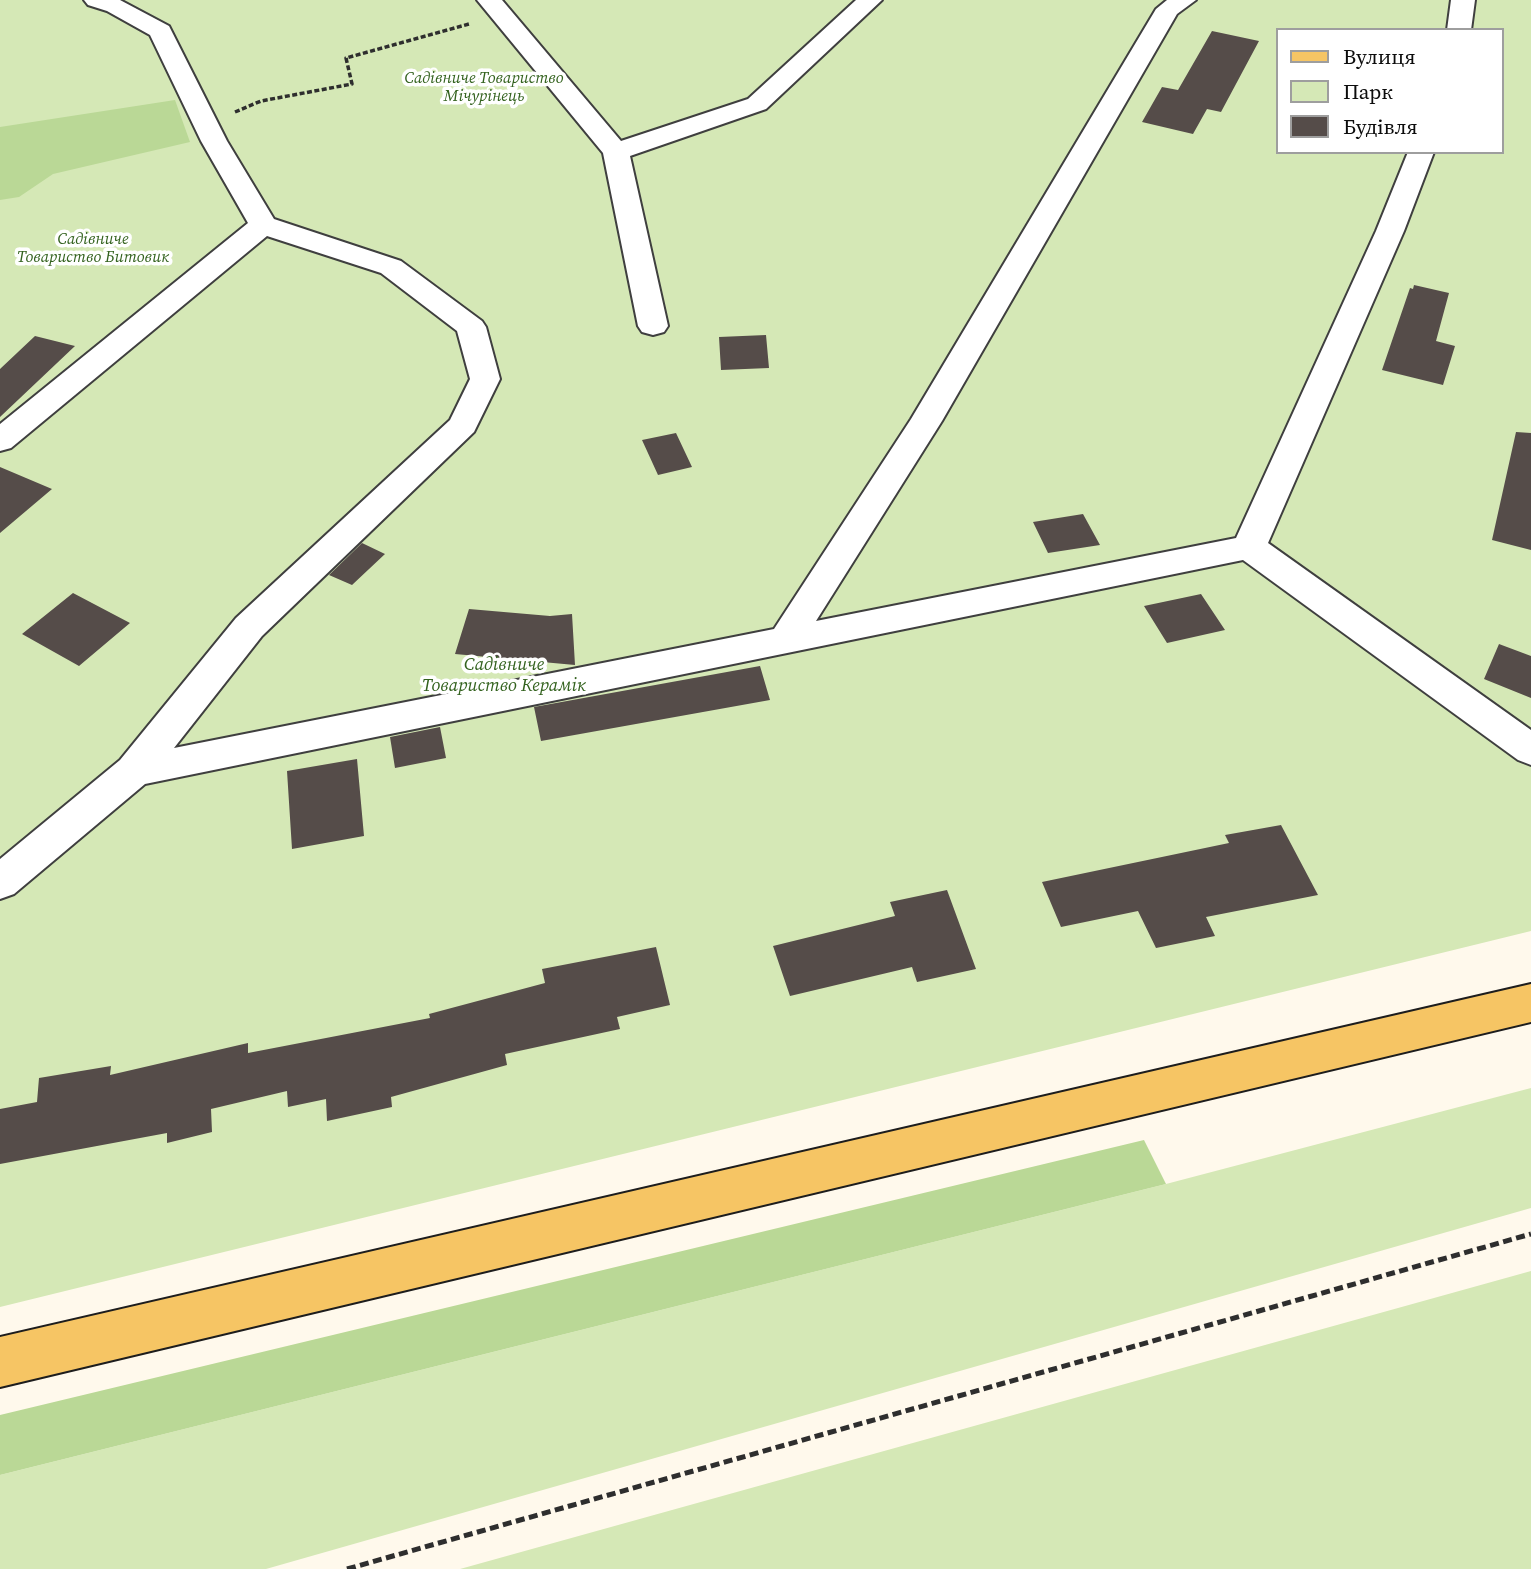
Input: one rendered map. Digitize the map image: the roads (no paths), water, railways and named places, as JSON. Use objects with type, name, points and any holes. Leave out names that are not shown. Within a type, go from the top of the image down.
[{"type":"main road","points":[[0,1362],[1531,1003]]},
{"type":"street","points":[[0,883],[134,771],[248,627],[463,425],[485,379],[471,327],[391,267],[263,225],[205,124],[160,31],[115,6],[96,0]]},
{"type":"street","points":[[616,152],[757,104],[870,0]]},
{"type":"street","points":[[786,640],[926,421],[1168,9],[1184,0]]},
{"type":"street","points":[[1459,28],[1463,0]]},
{"type":"street","points":[[495,8],[616,152],[653,326]]},
{"type":"street","points":[[1249,547],[1390,231],[1420,154]]},
{"type":"street","points":[[0,441],[263,225]]},
{"type":"street","points":[[134,771],[1249,547],[1531,750]]},
{"type":"park label","name":"Садівниче Товариство Мічурінець","points":[[484,88]]},
{"type":"park label","name":"Садівниче Товариство Битовик","points":[[93,249]]},
{"type":"park label","name":"Садівниче Товариство Керамік","points":[[504,675]]}]
